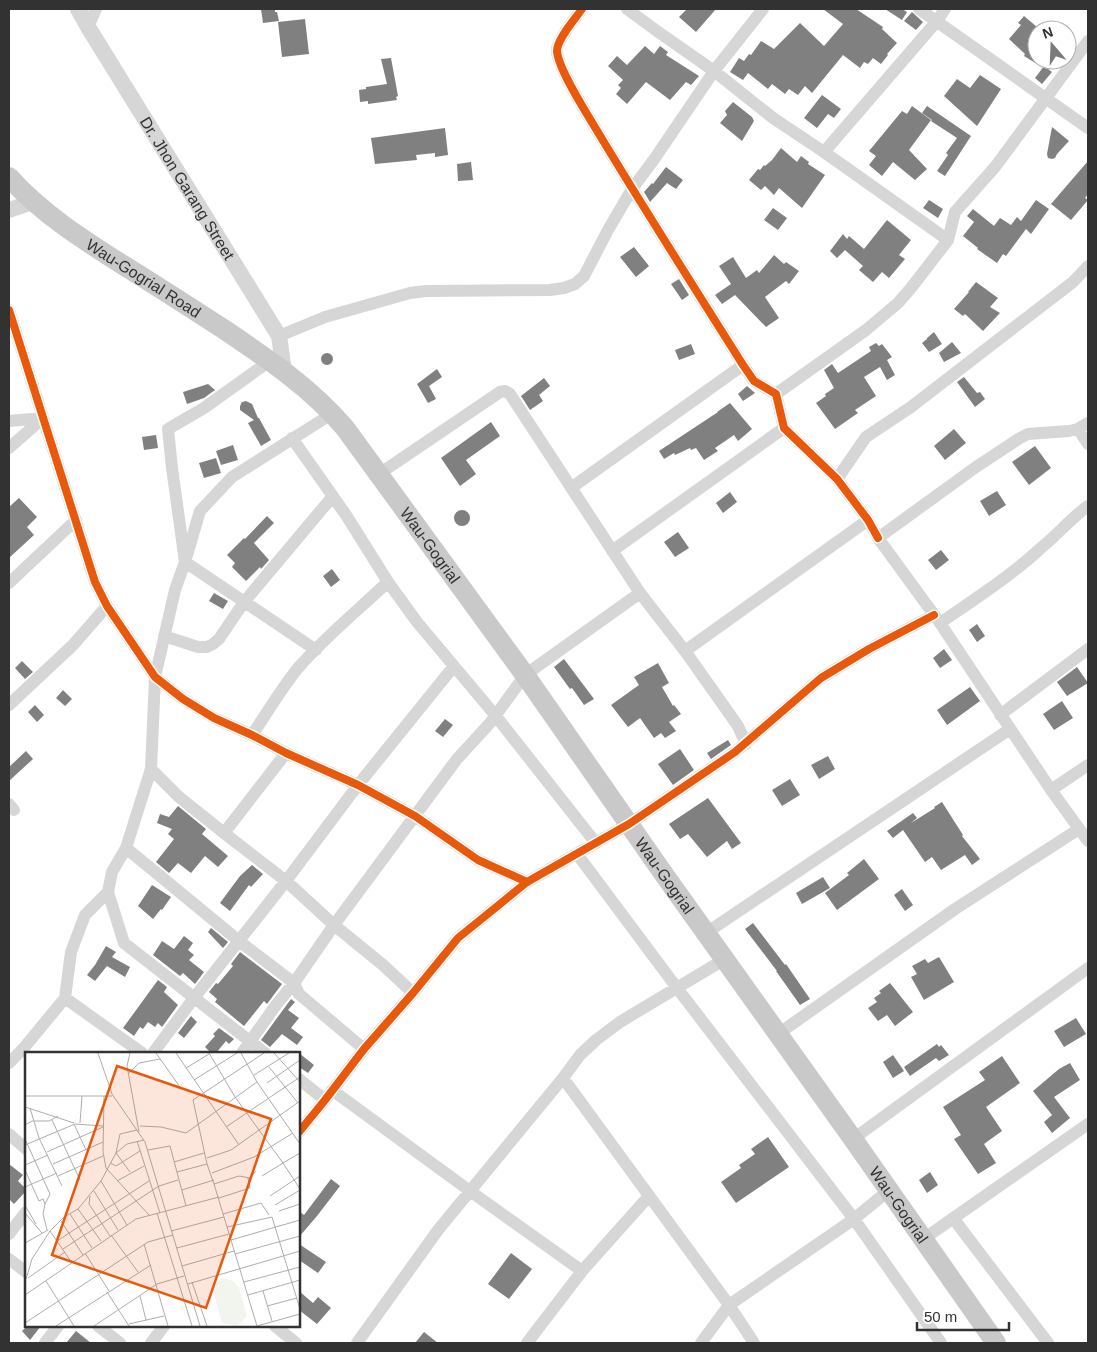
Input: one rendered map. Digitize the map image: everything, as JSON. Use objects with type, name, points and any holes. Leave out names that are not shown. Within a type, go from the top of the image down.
[{"type":"main road","name":"Wau-Gogrial Road","points":[[9,177],[33,202],[98,249],[277,366]]},
{"type":"main road","name":"Wau-Gogrial","points":[[277,366],[319,399],[362,449],[526,674],[629,824],[996,1343]]},
{"type":"street","name":"Dr. Jhon Garang Street","points":[[78,9],[278,336],[277,366]]},
{"type":"street","points":[[88,27],[96,9]]},
{"type":"street","points":[[582,9],[559,42],[557,50],[560,65],[632,189],[743,366],[754,381],[776,394],[784,428],[837,479],[868,520],[878,538],[937,619],[1051,790],[1088,841]]},
{"type":"street","points":[[627,9],[714,71],[773,118],[948,240]]},
{"type":"street","points":[[278,336],[325,317],[426,290],[550,290],[575,284],[584,276],[632,189],[714,71],[763,9]]},
{"type":"street","points":[[919,9],[1088,128]]},
{"type":"street","points":[[824,152],[945,9]]},
{"type":"street","points":[[776,394],[866,330],[898,303],[948,240],[956,212],[995,167],[1088,42]]},
{"type":"street","points":[[9,210],[33,202]]},
{"type":"street","points":[[837,479],[866,437],[911,407],[1073,282],[1088,266]]},
{"type":"street","points":[[9,310],[95,582],[125,635],[155,676],[183,699],[214,718],[358,785],[415,816],[478,860],[527,882]]},
{"type":"street","points":[[277,366],[168,429],[172,468],[185,562],[316,650]]},
{"type":"street","points":[[571,488],[743,366]]},
{"type":"street","points":[[379,474],[500,392],[505,391],[510,394],[640,593],[738,726],[746,744]]},
{"type":"street","points":[[264,1052],[124,943],[108,892],[112,872],[126,848],[151,769],[155,676],[175,590],[200,511],[232,477],[333,413]]},
{"type":"street","points":[[9,421],[43,418]]},
{"type":"street","points":[[9,448],[43,418]]},
{"type":"street","points":[[878,538],[976,467],[1028,434],[1069,431],[1083,426],[1088,444]]},
{"type":"street","points":[[612,551],[784,428]]},
{"type":"street","points":[[292,438],[346,515],[388,582],[417,622],[495,715],[595,842]]},
{"type":"street","points":[[164,636],[198,647],[207,647],[214,644],[244,602],[333,496]]},
{"type":"street","points":[[300,1131],[364,1049],[458,938],[527,882],[629,824],[746,744],[821,678],[869,649],[937,619],[1001,580],[1042,548],[1088,506]]},
{"type":"street","points":[[9,583],[76,520]]},
{"type":"street","points":[[684,651],[868,520]]},
{"type":"street","points":[[252,735],[298,668],[388,582]]},
{"type":"street","points":[[243,1052],[457,759],[490,723],[526,674],[640,593]]},
{"type":"street","points":[[9,706],[73,645],[107,606]]},
{"type":"street","points":[[1000,715],[1088,649]]},
{"type":"street","points":[[154,1052],[358,785],[454,666]]},
{"type":"street","points":[[706,933],[1010,728]]},
{"type":"street","points":[[224,833],[286,752]]},
{"type":"street","points":[[1051,790],[1088,765]]},
{"type":"street","points":[[151,769],[179,797],[286,881],[413,993]]},
{"type":"street","points":[[778,1034],[955,909],[1079,829]]},
{"type":"street","points":[[126,848],[239,941],[294,983],[299,994],[364,1049]]},
{"type":"street","points":[[577,854],[854,1219],[941,1343]]},
{"type":"street","points":[[9,1063],[26,1051],[64,998],[71,952],[86,915],[108,892]]},
{"type":"street","points":[[358,1343],[438,1230],[580,1055],[620,1022],[725,959]]},
{"type":"street","points":[[853,1139],[1088,968]]},
{"type":"street","points":[[64,998],[141,1052]]},
{"type":"street","points":[[563,1078],[754,1343]]},
{"type":"street","points":[[300,1080],[329,1095],[582,1270]]},
{"type":"street","points":[[922,1240],[1088,1124]]},
{"type":"street","points":[[9,1134],[25,1148]]},
{"type":"street","points":[[701,1343],[728,1305],[854,1219],[888,1191]]},
{"type":"street","points":[[527,1343],[582,1270],[649,1196]]},
{"type":"street","points":[[9,1234],[25,1213]]},
{"type":"street","points":[[953,1218],[1048,1343]]},
{"type":"street","points":[[9,1259],[25,1271]]},
{"type":"street","points":[[45,1343],[57,1327]]},
{"type":"street","points":[[99,1327],[120,1343]]},
{"type":"street","points":[[151,1343],[163,1327]]},
{"type":"street","points":[[276,1327],[296,1343]]},
{"type":"building","points":[[261,9],[275,9],[279,21],[263,23]]},
{"type":"building","points":[[687,9],[716,9],[696,32],[679,17]]},
{"type":"building","points":[[823,9],[856,9],[883,27],[882,29],[897,43],[881,64],[873,58],[868,64],[864,62],[860,68],[843,55],[812,93],[805,86],[798,95],[789,89],[785,94],[772,84],[768,89],[748,73],[743,80],[730,72],[739,58],[744,61],[761,41],[774,49],[800,23],[824,46],[843,24]]},
{"type":"building","points":[[885,9],[902,9],[907,12],[902,20]]},
{"type":"building","points":[[912,12],[923,22],[916,30],[904,21]]},
{"type":"building","points":[[1024,16],[1029,20],[1027,20],[1027,58],[1009,39],[1021,25],[1018,23]]},
{"type":"building","points":[[305,19],[309,54],[282,57],[278,22]]},
{"type":"building","points":[[645,46],[654,54],[660,46],[668,52],[666,55],[699,76],[691,85],[686,82],[670,100],[646,82],[627,104],[616,94],[621,88],[618,85],[623,80],[608,66],[617,56],[627,65]]},
{"type":"building","points":[[391,58],[398,96],[396,97],[397,100],[368,104],[368,101],[360,102],[359,90],[387,84],[381,59]]},
{"type":"building","points":[[1041,70],[1052,72],[1042,84],[1035,78]]},
{"type":"building","points":[[980,75],[1001,89],[977,126],[944,96],[957,79],[970,88]]},
{"type":"building","points":[[822,95],[841,109],[834,118],[828,114],[817,128],[804,118]]},
{"type":"building","points":[[733,102],[752,117],[754,121],[742,141],[720,123],[727,115],[725,111]]},
{"type":"building","points":[[912,106],[931,120],[909,150],[927,169],[915,180],[893,162],[882,176],[869,165],[876,156],[869,151],[902,111],[907,114]]},
{"type":"building","points":[[927,106],[971,136],[945,176],[937,171],[948,155],[946,153],[957,138],[922,113]]},
{"type":"building","points":[[1052,127],[1069,141],[1052,159],[1048,158],[1047,154]]},
{"type":"building","points":[[445,128],[448,155],[435,157],[435,153],[416,155],[417,160],[375,164],[371,138]]},
{"type":"building","points":[[781,148],[797,162],[801,156],[809,162],[808,164],[825,175],[802,208],[779,188],[774,195],[765,186],[761,190],[749,180],[758,169],[760,170],[772,160]]},
{"type":"building","points":[[1088,161],[1088,194],[1085,198],[1088,200],[1071,220],[1051,204]]},
{"type":"building","points":[[471,162],[473,180],[458,181],[457,164]]},
{"type":"building","points":[[666,167],[683,180],[676,189],[667,183],[650,202],[644,192]]},
{"type":"building","points":[[929,200],[943,209],[938,218],[923,208]]},
{"type":"building","points":[[1036,200],[1049,209],[1031,234],[1026,229],[1006,256],[1003,254],[997,263],[963,236],[974,222],[967,216],[973,209],[994,226],[1000,218],[1011,225],[1017,217],[1021,221]]},
{"type":"building","points":[[773,208],[787,218],[778,230],[764,220]]},
{"type":"building","points":[[887,220],[911,240],[899,255],[905,259],[889,278],[882,272],[873,282],[859,270],[863,266],[845,250],[837,258],[830,251],[843,234],[847,239],[849,236],[864,249]]},
{"type":"building","points":[[634,247],[649,266],[636,277],[620,257]]},
{"type":"building","points":[[774,255],[784,264],[786,262],[799,271],[789,284],[786,281],[765,297],[779,318],[766,327],[735,295],[722,304],[715,295],[731,284],[719,266],[733,257],[746,278],[757,270],[759,273]]},
{"type":"building","points":[[679,279],[689,295],[682,300],[671,284]]},
{"type":"building","points":[[976,282],[998,298],[990,307],[1000,313],[983,331],[965,314],[963,316],[954,309]]},
{"type":"building","points":[[934,332],[942,344],[929,352],[922,343]]},
{"type":"building","points":[[952,342],[961,353],[944,362],[939,353]]},
{"type":"building","points":[[876,343],[879,346],[882,344],[892,357],[887,360],[895,375],[887,380],[880,367],[864,377],[876,396],[855,410],[858,413],[835,429],[816,403],[834,388],[824,370],[832,364],[838,373],[871,351],[869,347]]},
{"type":"building","points":[[691,344],[695,354],[679,360],[675,350]]},
{"type":"building","points":[[329,353],[332,354],[332,364],[325,365],[322,364],[321,357],[322,354]]},
{"type":"building","points":[[437,369],[442,377],[429,386],[436,399],[428,403],[417,384]]},
{"type":"building","points":[[964,377],[977,393],[980,392],[985,399],[975,407],[957,382]]},
{"type":"building","points":[[544,378],[550,386],[539,395],[543,401],[530,410],[521,396]]},
{"type":"building","points":[[208,384],[215,390],[204,398],[187,404],[183,392]]},
{"type":"building","points":[[747,386],[755,393],[743,401],[738,394]]},
{"type":"building","points":[[246,401],[252,404],[271,440],[261,446],[248,423],[254,420],[240,410],[242,402]]},
{"type":"building","points":[[730,403],[752,429],[738,441],[734,435],[715,448],[718,451],[704,460],[696,448],[691,450],[690,448],[675,455],[674,453],[664,459],[659,451]]},
{"type":"building","points":[[491,422],[500,436],[466,460],[476,474],[460,486],[441,458]]},
{"type":"building","points":[[954,429],[966,443],[945,460],[934,446]]},
{"type":"building","points":[[156,435],[158,448],[144,450],[142,437]]},
{"type":"building","points":[[233,445],[238,460],[221,465],[216,451]]},
{"type":"building","points":[[1035,446],[1051,468],[1029,485],[1012,462]]},
{"type":"building","points":[[216,458],[221,473],[204,478],[199,463]]},
{"type":"building","points":[[997,491],[1006,505],[989,516],[980,501]]},
{"type":"building","points":[[730,492],[737,502],[723,513],[716,503]]},
{"type":"building","points":[[19,498],[37,517],[27,527],[34,535],[9,558],[9,507]]},
{"type":"building","points":[[462,510],[468,512],[470,518],[468,524],[462,526],[456,524],[454,518],[456,512]]},
{"type":"building","points":[[267,516],[274,523],[254,543],[269,560],[246,581],[232,567],[235,563],[227,555]]},
{"type":"building","points":[[678,532],[689,548],[675,557],[664,542]]},
{"type":"building","points":[[941,550],[949,560],[936,570],[928,560]]},
{"type":"building","points":[[332,569],[340,580],[331,587],[323,576]]},
{"type":"building","points":[[214,593],[228,601],[223,609],[209,601]]},
{"type":"building","points":[[977,624],[985,636],[977,642],[969,630]]},
{"type":"building","points":[[944,649],[952,660],[940,668],[933,658]]},
{"type":"building","points":[[564,659],[594,699],[584,705],[554,667]]},
{"type":"building","points":[[22,661],[33,672],[25,679],[15,668]]},
{"type":"building","points":[[658,663],[669,683],[662,687],[673,706],[681,714],[669,722],[676,731],[665,738],[661,733],[654,738],[640,718],[628,727],[611,705],[639,685],[634,677]]},
{"type":"building","points":[[1077,667],[1088,683],[1067,696],[1057,682]]},
{"type":"building","points":[[970,687],[980,701],[947,725],[937,710]]},
{"type":"building","points":[[63,690],[72,699],[65,706],[56,698]]},
{"type":"building","points":[[1062,701],[1073,718],[1054,730],[1043,714]]},
{"type":"building","points":[[35,705],[44,715],[37,722],[28,712]]},
{"type":"building","points":[[445,719],[453,725],[443,737],[435,731]]},
{"type":"building","points":[[728,740],[731,745],[711,759],[707,753]]},
{"type":"building","points":[[680,749],[694,770],[673,785],[658,764]]},
{"type":"building","points":[[26,751],[33,759],[9,781],[9,767]]},
{"type":"building","points":[[828,756],[835,769],[819,779],[811,765]]},
{"type":"building","points":[[790,779],[800,795],[782,806],[772,790]]},
{"type":"building","points":[[708,798],[741,843],[732,849],[727,841],[707,857],[688,834],[680,839],[669,824]]},
{"type":"building","points":[[942,802],[962,836],[980,859],[972,865],[965,855],[941,870],[932,857],[925,862],[903,830],[893,838],[887,831],[913,813],[917,818],[911,823]]},
{"type":"building","points":[[178,806],[206,829],[202,834],[228,856],[218,867],[205,856],[191,873],[178,863],[169,873],[156,862],[174,839],[168,834],[172,829],[157,823],[160,814],[169,817]]},
{"type":"building","points":[[864,859],[879,879],[837,910],[825,893],[849,875],[847,873]]},
{"type":"building","points":[[252,865],[263,874],[251,887],[249,885],[230,911],[220,903],[240,876]]},
{"type":"building","points":[[823,877],[830,888],[802,904],[796,893]]},
{"type":"building","points":[[152,885],[171,897],[153,919],[138,906]]},
{"type":"building","points":[[902,889],[913,905],[905,911],[894,895]]},
{"type":"building","points":[[753,923],[786,964],[810,999],[800,1005],[745,929]]},
{"type":"building","points":[[211,928],[228,942],[223,948],[208,932]]},
{"type":"building","points":[[184,936],[193,943],[188,950],[194,955],[189,960],[204,972],[195,984],[183,973],[180,976],[153,955],[162,941],[174,949]]},
{"type":"building","points":[[106,946],[116,952],[112,957],[130,967],[125,977],[107,966],[95,981],[87,975]]},
{"type":"building","points":[[240,952],[282,984],[267,1004],[264,1001],[244,1026],[215,1002],[217,999],[209,992],[233,966],[231,964]]},
{"type":"building","points":[[939,957],[954,982],[924,1000],[911,977],[917,974],[912,966],[925,959],[928,963]]},
{"type":"building","points":[[158,980],[167,987],[164,992],[178,1005],[162,1027],[158,1023],[155,1027],[148,1022],[143,1029],[140,1027],[134,1036],[123,1028]]},
{"type":"building","points":[[890,983],[913,1012],[895,1026],[887,1015],[878,1021],[868,1008],[877,1002],[874,998],[881,993],[879,991]]},
{"type":"building","points":[[291,999],[295,1002],[288,1010],[299,1018],[291,1028],[303,1037],[297,1045],[282,1034],[270,1047],[261,1040]]},
{"type":"building","points":[[191,1016],[197,1022],[184,1038],[178,1033]]},
{"type":"building","points":[[1076,1018],[1086,1034],[1064,1047],[1054,1031]]},
{"type":"building","points":[[219,1028],[234,1039],[229,1044],[226,1041],[217,1052],[210,1052],[205,1047],[215,1036],[213,1034]]},
{"type":"building","points":[[937,1044],[939,1047],[941,1045],[949,1055],[939,1061],[936,1058],[910,1076],[904,1067]]},
{"type":"building","points":[[300,1054],[314,1065],[308,1073],[300,1068]]},
{"type":"building","points":[[893,1055],[904,1071],[893,1078],[883,1062]]},
{"type":"building","points":[[1002,1056],[1020,1083],[986,1107],[1002,1131],[984,1144],[996,1163],[978,1174],[954,1139],[961,1135],[943,1107],[985,1080],[979,1072]]},
{"type":"building","points":[[1070,1063],[1080,1080],[1054,1097],[1070,1118],[1052,1133],[1044,1122],[1052,1115],[1033,1091],[1059,1069]]},
{"type":"building","points":[[768,1137],[789,1167],[736,1203],[721,1182],[741,1168],[739,1165],[755,1154],[751,1149]]},
{"type":"building","points":[[9,1164],[23,1175],[18,1181],[25,1188],[25,1192],[14,1204],[9,1199]]},
{"type":"building","points":[[930,1172],[938,1185],[927,1193],[919,1180]]},
{"type":"building","points":[[331,1179],[340,1186],[300,1236],[300,1212],[304,1215]]},
{"type":"building","points":[[300,1245],[326,1262],[318,1273],[300,1261]]},
{"type":"building","points":[[511,1253],[532,1269],[509,1299],[488,1284]]},
{"type":"building","points":[[300,1292],[313,1303],[318,1297],[331,1308],[317,1324],[300,1311]]},
{"type":"building","points":[[26,1327],[40,1327],[30,1340],[22,1331]]},
{"type":"building","points":[[76,1331],[91,1343],[66,1343]]},
{"type":"building","points":[[424,1332],[438,1343],[415,1343]]},
{"type":"cycle path","points":[[582,9],[563,35],[557,51],[562,68],[573,90],[632,189],[743,365],[754,381],[776,394],[784,428],[837,479],[868,520],[878,538]]},
{"type":"cycle path","points":[[9,310],[95,582],[107,606],[155,677],[183,699],[214,718],[358,785],[415,816],[478,860],[527,882]]},
{"type":"cycle path","points":[[300,1131],[364,1049],[458,938],[527,882],[629,824],[735,752],[821,678],[869,649],[934,615]]}]
